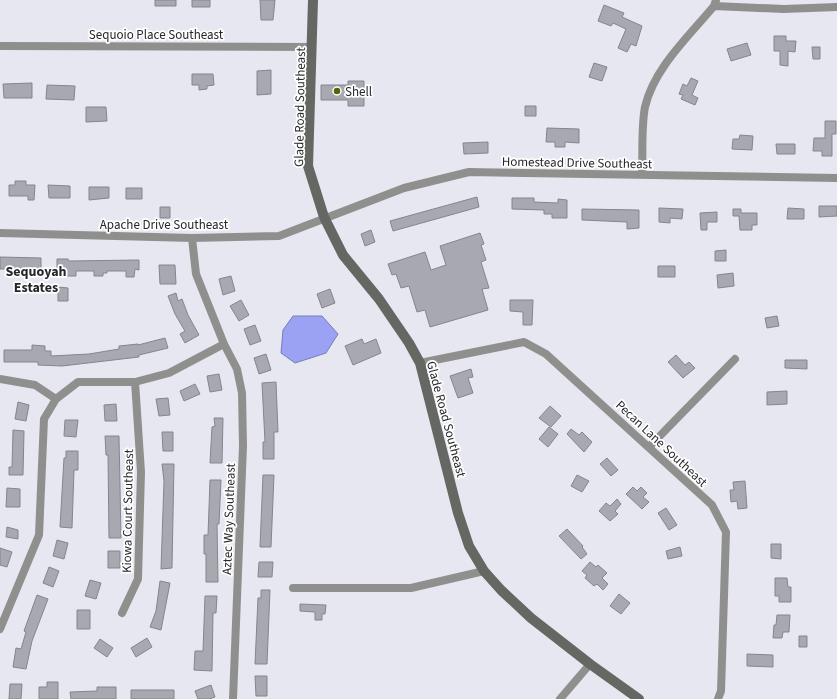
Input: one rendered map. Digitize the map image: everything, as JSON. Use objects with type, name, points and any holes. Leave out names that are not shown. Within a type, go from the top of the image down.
[{"type":"street","name":"Glade Road Southeast","points":[[313,0],[308,166],[324,218],[342,256],[379,299],[409,343],[420,363],[458,513],[469,546],[484,572],[531,618],[590,664],[639,699]]},
{"type":"street","points":[[642,176],[645,109],[651,88],[672,56],[715,3],[784,9],[837,7]]},
{"type":"street","name":"Sequoio Place Southeast","points":[[0,46],[312,47]]},
{"type":"street","name":"Homestead Drive Southeast","points":[[324,218],[404,188],[469,172],[837,178]]},
{"type":"street","name":"Apache Drive Southeast","points":[[0,234],[192,238],[279,236],[324,218]]},
{"type":"street","name":"Aztec Way Southeast","points":[[192,238],[196,274],[224,344],[238,369],[242,408],[243,446],[233,699]]},
{"type":"street","name":"Pecan Lane Southeast","points":[[420,363],[524,342],[546,354],[712,506],[726,532],[721,691],[718,699]]},
{"type":"street","points":[[0,629],[39,535],[44,419],[56,399],[78,382],[135,382],[169,373],[224,344]]},
{"type":"street","points":[[649,447],[735,359]]},
{"type":"street","points":[[0,379],[35,385],[56,399]]},
{"type":"street","name":"Kiowa Court Southeast","points":[[122,613],[138,579],[141,472],[135,382]]},
{"type":"street","points":[[293,588],[411,588],[484,572]]},
{"type":"street","points":[[560,699],[590,664]]},
{"type":"water","points":[[293,316],[322,316],[338,334],[326,353],[295,363],[281,353],[283,330]]},
{"type":"building","points":[[155,0],[176,0],[176,6],[155,6]]},
{"type":"building","points":[[192,0],[210,0],[210,7],[192,7]]},
{"type":"building","points":[[260,0],[275,0],[273,20],[261,20]]},
{"type":"building","points":[[604,5],[624,13],[622,17],[642,26],[636,46],[631,44],[627,52],[618,48],[626,29],[613,23],[611,26],[598,21]]},
{"type":"building","points":[[774,36],[786,36],[786,41],[796,41],[795,52],[788,51],[788,66],[780,65],[780,51],[774,51]]},
{"type":"building","points":[[747,43],[751,55],[731,61],[727,49]]},
{"type":"building","points":[[812,47],[820,47],[820,59],[813,59]]},
{"type":"building","points":[[594,63],[607,67],[602,81],[589,77]]},
{"type":"building","points":[[271,70],[271,94],[257,95],[257,71]]},
{"type":"building","points":[[192,74],[213,74],[214,85],[207,86],[207,89],[199,90],[199,85],[192,85]]},
{"type":"building","points":[[691,78],[698,81],[692,95],[698,98],[695,105],[681,99],[683,95],[679,94],[683,84],[687,86]]},
{"type":"building","points":[[348,81],[364,81],[364,106],[348,106],[348,100],[321,100],[321,85],[348,85]]},
{"type":"building","points":[[32,83],[32,98],[4,98],[3,84]]},
{"type":"building","points":[[47,85],[75,86],[74,100],[46,99]]},
{"type":"building","points":[[525,106],[536,106],[536,116],[525,116]]},
{"type":"building","points":[[86,107],[106,107],[107,121],[86,122]]},
{"type":"building","points":[[825,121],[836,121],[836,134],[832,134],[832,156],[822,156],[822,151],[813,151],[814,138],[825,138]]},
{"type":"building","points":[[547,128],[579,129],[579,143],[565,142],[565,147],[555,147],[555,142],[546,142]]},
{"type":"building","points":[[740,135],[753,136],[752,150],[732,149],[733,139],[739,139]]},
{"type":"building","points":[[488,142],[488,153],[464,154],[463,143]]},
{"type":"building","points":[[776,144],[795,144],[795,154],[777,154]]},
{"type":"building","points":[[15,181],[26,181],[26,185],[35,185],[34,200],[28,200],[28,196],[9,196],[9,185],[15,185]]},
{"type":"building","points":[[48,185],[70,186],[70,198],[49,198]]},
{"type":"building","points":[[89,187],[109,187],[109,198],[89,200]]},
{"type":"building","points":[[126,188],[142,188],[142,199],[126,199]]},
{"type":"building","points":[[477,197],[479,207],[393,231],[390,221]]},
{"type":"building","points":[[512,198],[534,198],[534,202],[558,203],[558,199],[567,200],[567,218],[552,218],[552,214],[544,214],[544,210],[512,209]]},
{"type":"building","points":[[819,206],[837,206],[837,216],[819,217]]},
{"type":"building","points":[[160,207],[170,207],[170,218],[160,218]]},
{"type":"building","points":[[659,208],[683,209],[682,219],[670,218],[670,223],[659,222]]},
{"type":"building","points":[[788,208],[804,209],[804,219],[787,219]]},
{"type":"building","points":[[582,209],[639,210],[639,228],[627,229],[627,222],[582,220]]},
{"type":"building","points":[[733,209],[741,209],[741,213],[757,213],[757,225],[752,225],[752,230],[740,230],[739,216],[733,216]]},
{"type":"building","points":[[717,212],[717,222],[707,222],[707,230],[701,230],[700,213]]},
{"type":"building","points":[[371,230],[375,242],[365,246],[361,234]]},
{"type":"building","points":[[480,233],[484,244],[481,245],[486,260],[481,262],[489,288],[482,289],[488,310],[430,327],[425,310],[417,312],[409,286],[401,288],[396,274],[392,275],[388,264],[425,252],[431,270],[446,265],[440,246]]},
{"type":"building","points":[[726,250],[726,261],[715,261],[715,251]]},
{"type":"building","points":[[0,257],[41,258],[41,269],[0,269]]},
{"type":"building","points":[[57,259],[68,259],[69,261],[139,260],[139,270],[135,269],[134,277],[126,277],[126,271],[107,271],[107,273],[103,273],[103,276],[94,276],[94,271],[76,271],[76,276],[62,276],[62,273],[57,273]]},
{"type":"building","points":[[159,265],[175,265],[176,284],[160,284]]},
{"type":"building","points":[[658,266],[675,266],[675,277],[658,277]]},
{"type":"building","points":[[733,273],[734,286],[718,288],[717,275]]},
{"type":"building","points":[[231,276],[235,291],[223,295],[219,279]]},
{"type":"building","points":[[58,287],[68,288],[68,301],[58,301]]},
{"type":"building","points":[[330,289],[335,303],[322,308],[317,294]]},
{"type":"building","points":[[176,293],[178,301],[182,299],[188,315],[199,335],[185,343],[180,334],[185,331],[175,314],[168,296]]},
{"type":"building","points":[[241,300],[249,315],[239,321],[230,306]]},
{"type":"building","points":[[510,300],[533,300],[532,325],[523,325],[523,312],[510,311]]},
{"type":"building","points":[[777,316],[779,326],[767,328],[765,318]]},
{"type":"building","points":[[255,325],[261,341],[250,345],[244,329]]},
{"type":"building","points":[[165,338],[168,348],[139,355],[139,357],[62,366],[38,365],[38,362],[4,362],[4,350],[32,350],[32,345],[45,346],[45,351],[51,351],[51,356],[89,354],[119,349],[119,346],[138,345]]},
{"type":"building","points":[[362,339],[364,344],[376,339],[381,353],[353,365],[345,346]]},
{"type":"building","points":[[266,354],[271,370],[259,374],[254,358]]},
{"type":"building","points":[[676,355],[685,365],[689,362],[695,368],[683,378],[668,362]]},
{"type":"building","points":[[785,360],[807,360],[807,369],[785,368]]},
{"type":"building","points":[[471,369],[473,377],[468,378],[473,393],[458,398],[450,376]]},
{"type":"building","points":[[219,374],[222,390],[210,392],[207,376]]},
{"type":"building","points":[[276,382],[278,432],[274,432],[274,459],[263,459],[263,442],[265,442],[262,383]]},
{"type":"building","points":[[195,384],[200,394],[184,401],[180,391]]},
{"type":"building","points":[[787,391],[787,404],[767,405],[767,392]]},
{"type":"building","points":[[168,398],[170,415],[159,416],[156,399]]},
{"type":"building","points":[[18,402],[29,405],[26,421],[15,419]]},
{"type":"building","points":[[116,404],[117,421],[105,421],[104,405]]},
{"type":"building","points":[[550,406],[561,416],[551,427],[539,418]]},
{"type":"building","points":[[214,418],[223,418],[222,463],[210,463],[212,427],[215,426]]},
{"type":"building","points":[[65,420],[78,420],[76,437],[64,436]]},
{"type":"building","points":[[549,427],[558,434],[548,447],[539,439]]},
{"type":"building","points":[[571,429],[579,435],[582,432],[592,442],[584,452],[567,434]]},
{"type":"building","points":[[13,430],[24,431],[23,475],[9,475],[9,467],[12,467]]},
{"type":"building","points":[[162,432],[173,432],[173,451],[163,451]]},
{"type":"building","points":[[105,436],[119,436],[121,538],[109,538],[108,455],[106,455]]},
{"type":"building","points":[[66,451],[78,451],[78,470],[74,470],[72,528],[60,527],[64,458],[66,458]]},
{"type":"building","points":[[607,458],[618,470],[611,476],[600,464]]},
{"type":"building","points":[[162,464],[174,464],[172,568],[161,569],[164,481]]},
{"type":"building","points":[[263,475],[274,475],[271,547],[260,547]]},
{"type":"building","points":[[577,475],[589,481],[582,492],[571,486]]},
{"type":"building","points":[[210,480],[221,480],[219,524],[217,524],[218,582],[206,582],[204,535],[208,535]]},
{"type":"building","points":[[745,481],[747,508],[738,509],[737,501],[731,502],[730,490],[734,490],[733,482]]},
{"type":"building","points":[[633,487],[637,491],[641,487],[647,493],[643,497],[649,502],[642,509],[626,494]]},
{"type":"building","points":[[7,488],[20,489],[20,507],[6,507]]},
{"type":"building","points":[[617,499],[621,504],[615,511],[618,514],[610,521],[599,511],[606,503],[610,506]]},
{"type":"building","points":[[666,508],[677,525],[669,530],[658,513]]},
{"type":"building","points":[[7,527],[18,530],[18,539],[6,537]]},
{"type":"building","points":[[567,529],[583,546],[582,547],[587,554],[581,559],[559,536]]},
{"type":"building","points":[[57,540],[68,543],[64,559],[53,556]]},
{"type":"building","points":[[771,544],[781,544],[781,559],[771,558]]},
{"type":"building","points":[[680,547],[682,556],[668,559],[666,551]]},
{"type":"building","points":[[0,548],[12,552],[7,567],[0,565]]},
{"type":"building","points":[[108,551],[120,551],[120,568],[108,568]]},
{"type":"building","points":[[259,562],[273,562],[272,577],[258,577]]},
{"type":"building","points":[[590,562],[596,567],[598,565],[607,573],[602,578],[608,584],[603,590],[597,584],[594,586],[585,578],[587,575],[582,571]]},
{"type":"building","points":[[49,567],[59,571],[53,587],[43,583]]},
{"type":"building","points":[[775,578],[787,578],[788,587],[791,587],[791,602],[779,602],[779,596],[775,596]]},
{"type":"building","points":[[90,580],[101,583],[96,599],[85,596]]},
{"type":"building","points":[[160,581],[170,583],[161,630],[150,627],[156,611]]},
{"type":"building","points":[[261,590],[270,590],[267,664],[255,664],[258,598],[261,598]]},
{"type":"building","points":[[619,594],[630,603],[621,614],[610,606]]},
{"type":"building","points":[[37,595],[48,599],[32,641],[26,669],[13,667],[16,648],[21,649],[26,632],[24,631]]},
{"type":"building","points":[[205,596],[217,596],[216,613],[213,613],[212,671],[194,670],[195,651],[203,651]]},
{"type":"building","points":[[300,604],[326,605],[325,614],[322,614],[322,620],[315,620],[315,612],[300,611]]},
{"type":"building","points":[[77,610],[90,610],[90,629],[77,629]]},
{"type":"building","points":[[777,615],[790,615],[789,632],[783,632],[782,638],[773,638],[774,625],[776,625]]},
{"type":"building","points":[[799,636],[807,636],[807,647],[799,647]]},
{"type":"building","points":[[147,638],[152,647],[136,657],[131,648]]},
{"type":"building","points":[[100,639],[113,648],[107,657],[94,648]]},
{"type":"building","points":[[747,654],[773,655],[773,667],[747,666]]},
{"type":"building","points":[[255,676],[267,676],[267,696],[256,696]]},
{"type":"building","points":[[47,682],[58,682],[58,699],[39,699],[39,687],[47,687]]},
{"type":"building","points":[[10,684],[22,684],[21,699],[9,699]]},
{"type":"building","points":[[211,685],[215,697],[209,699],[198,699],[195,691]]},
{"type":"building","points":[[97,687],[116,687],[116,699],[71,699],[70,692],[97,691]]},
{"type":"building","points":[[131,690],[174,690],[174,699],[131,699]]},
{"type":"place","name":"Shell","points":[[337,91]]},
{"type":"district","name":"Sequoyah Estates","points":[[36,280]]}]
